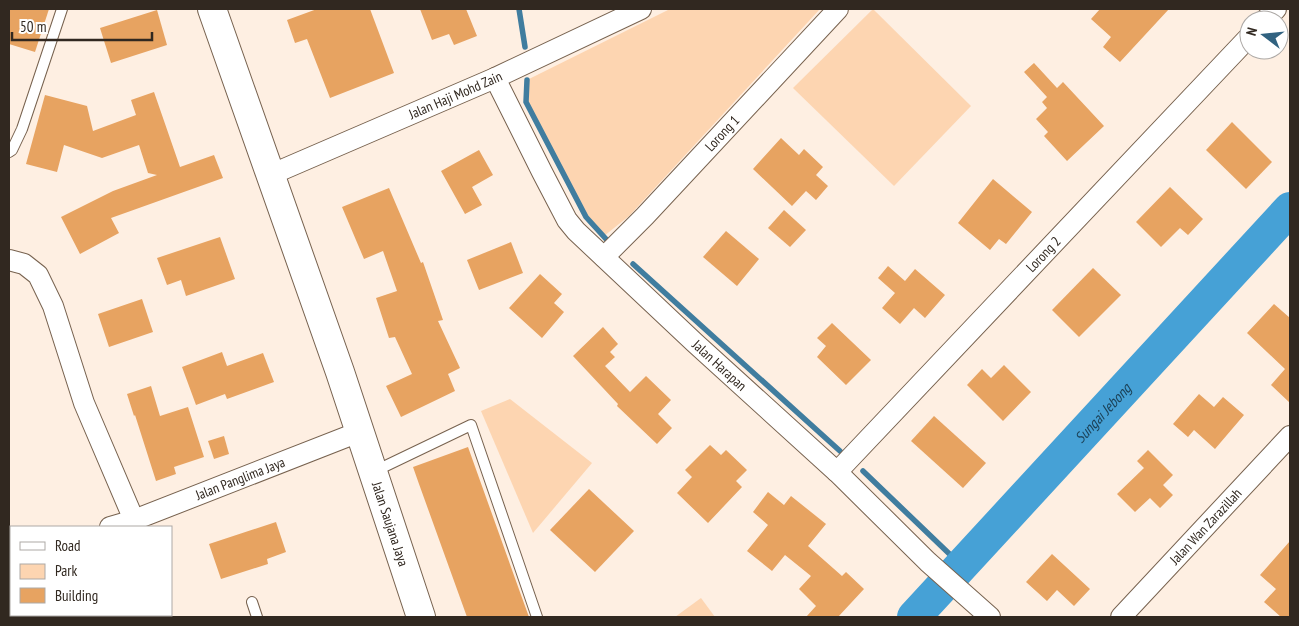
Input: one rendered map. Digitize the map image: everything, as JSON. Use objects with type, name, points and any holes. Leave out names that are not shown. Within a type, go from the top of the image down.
[{"type":"main road","points":[[212,9],[360,432]]},
{"type":"main road","name":"Jalan Saujana Jaya","points":[[360,432],[421,617]]},
{"type":"street","name":"Jalan Haji Mohd Zain","points":[[270,175],[495,78],[641,9]]},
{"type":"street","name":"Lorong 1","points":[[604,257],[646,216],[838,9]]},
{"type":"street","name":"Lorong 2","points":[[837,472],[1239,48]]},
{"type":"street","name":"Jalan Harapan","points":[[495,78],[567,220],[576,230],[695,344],[837,472],[928,562],[990,617]]},
{"type":"street","points":[[9,260],[24,264],[38,275],[53,306],[121,525]]},
{"type":"street","name":"Jalan Panglima Jaya","points":[[121,525],[360,432]]},
{"type":"street","name":"Jalan Wan Zarazillah","points":[[1120,617],[1290,436]]},
{"type":"lane","points":[[9,152],[12,150],[22,129],[62,9]]},
{"type":"lane","points":[[372,472],[472,425],[537,617]]},
{"type":"lane","points":[[252,602],[257,617]]},
{"type":"green space","points":[[670,9],[820,9],[629,216],[604,236],[586,216],[528,102],[529,79]]},
{"type":"green space","points":[[873,9],[971,106],[894,186],[793,88]]},
{"type":"green space","points":[[510,399],[592,463],[533,533],[481,411]]},
{"type":"green space","points":[[701,598],[715,617],[675,617]]},
{"type":"building","points":[[9,9],[49,9],[35,52],[9,44]]},
{"type":"building","points":[[317,9],[370,9],[394,73],[330,98],[307,39],[295,43],[287,20]]},
{"type":"building","points":[[420,9],[466,9],[477,36],[454,45],[449,34],[432,40]]},
{"type":"building","points":[[1100,9],[1169,9],[1120,62],[1103,47],[1111,37],[1091,19]]},
{"type":"building","points":[[157,10],[167,45],[111,63],[100,28]]},
{"type":"building","points":[[1034,63],[1057,88],[1063,82],[1104,126],[1067,161],[1044,136],[1048,132],[1036,119],[1047,108],[1042,102],[1047,97],[1024,72]]},
{"type":"building","points":[[154,92],[180,167],[214,155],[223,178],[111,218],[119,233],[80,254],[61,217],[113,191],[157,175],[148,173],[139,145],[102,158],[64,145],[57,172],[26,164],[45,95],[87,106],[93,131],[136,115],[131,100]]},
{"type":"building","points":[[1232,122],[1272,162],[1246,189],[1206,150]]},
{"type":"building","points":[[781,138],[799,155],[804,149],[823,167],[816,175],[828,186],[816,200],[806,191],[792,206],[753,169]]},
{"type":"building","points":[[479,150],[493,175],[472,187],[482,205],[465,214],[441,171]]},
{"type":"building","points":[[993,179],[1032,212],[1006,244],[999,239],[990,250],[958,223]]},
{"type":"building","points":[[1170,187],[1203,219],[1188,235],[1180,228],[1161,247],[1136,222]]},
{"type":"building","points":[[389,188],[421,263],[423,262],[443,320],[438,321],[460,368],[448,374],[455,391],[401,417],[386,386],[412,374],[395,337],[389,338],[376,298],[397,291],[383,251],[364,259],[342,207]]},
{"type":"building","points":[[784,210],[806,230],[790,247],[768,228]]},
{"type":"building","points":[[726,231],[759,259],[737,286],[703,257]]},
{"type":"building","points":[[220,237],[235,279],[186,296],[181,280],[167,285],[157,258]]},
{"type":"building","points":[[511,242],[523,273],[479,290],[467,260]]},
{"type":"building","points":[[888,266],[905,281],[915,269],[945,295],[925,318],[914,308],[900,324],[882,308],[895,293],[878,278]]},
{"type":"building","points":[[1093,268],[1121,295],[1079,337],[1052,310]]},
{"type":"building","points":[[540,274],[562,294],[554,303],[564,312],[542,338],[509,308]]},
{"type":"building","points":[[142,299],[153,332],[109,347],[98,314]]},
{"type":"building","points":[[1274,304],[1290,318],[1290,403],[1271,385],[1285,369],[1247,333]]},
{"type":"building","points":[[832,323],[871,360],[846,385],[817,357],[826,346],[817,338]]},
{"type":"building","points":[[603,327],[618,344],[610,352],[615,357],[605,366],[630,392],[646,376],[671,400],[658,414],[672,428],[657,444],[617,406],[618,404],[573,356]]},
{"type":"building","points":[[222,352],[227,366],[263,353],[274,382],[227,399],[225,394],[196,405],[182,367]]},
{"type":"building","points":[[1004,365],[1031,392],[1003,421],[967,385],[982,369],[991,378]]},
{"type":"building","points":[[151,386],[160,416],[188,407],[204,457],[174,467],[176,474],[156,481],[127,394]]},
{"type":"building","points":[[1199,394],[1214,407],[1223,397],[1244,415],[1215,449],[1194,430],[1188,437],[1173,424]]},
{"type":"building","points":[[934,416],[986,463],[963,488],[911,441]]},
{"type":"building","points":[[224,436],[229,454],[214,459],[208,441]]},
{"type":"building","points":[[710,445],[721,455],[726,450],[747,470],[736,481],[742,487],[708,523],[677,493],[692,477],[685,470]]},
{"type":"building","points":[[468,447],[529,617],[467,617],[419,484],[413,467]]},
{"type":"building","points":[[1148,450],[1173,475],[1163,485],[1173,495],[1160,508],[1150,498],[1135,512],[1117,494],[1144,468],[1137,461]]},
{"type":"building","points":[[589,489],[634,531],[595,572],[550,530]]},
{"type":"building","points":[[768,492],[784,505],[791,496],[826,524],[808,546],[842,576],[846,572],[864,589],[838,617],[806,617],[816,606],[799,589],[811,576],[785,555],[772,571],[747,551],[768,525],[753,512]]},
{"type":"building","points":[[276,522],[286,552],[267,559],[268,564],[221,579],[209,544]]},
{"type":"building","points":[[1290,541],[1290,617],[1281,617],[1264,602],[1276,589],[1260,575]]},
{"type":"building","points":[[1052,554],[1090,589],[1074,606],[1057,590],[1047,601],[1026,582]]},
{"type":"waterway","points":[[519,9],[525,47]]},
{"type":"waterway","points":[[527,80],[526,102],[586,217],[606,239]]},
{"type":"waterway","name":"Sungai Jebong","points":[[914,617],[1290,209]]},
{"type":"waterway","points":[[633,264],[840,451]]},
{"type":"waterway","points":[[863,471],[962,566]]}]
